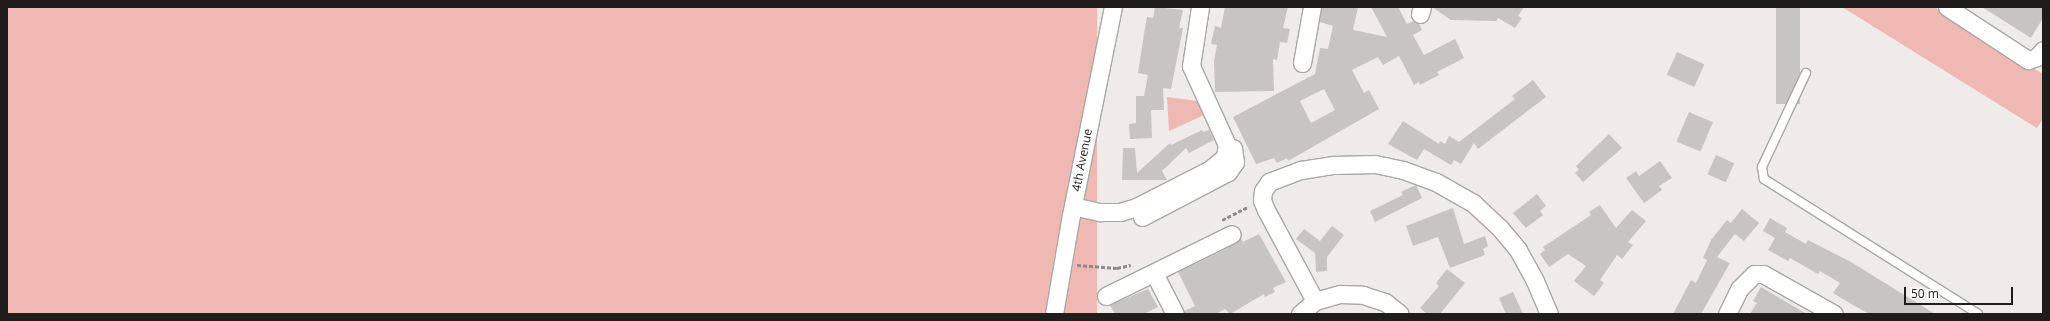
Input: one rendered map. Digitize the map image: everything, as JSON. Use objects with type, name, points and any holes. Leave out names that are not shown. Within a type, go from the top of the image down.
[{"type":"street","name":"4th Avenue","points":[[1054,314],[1072,211],[1113,7]]},
{"type":"street","points":[[1072,211],[1120,212],[1163,194],[1218,164],[1225,157],[1227,145],[1222,132],[1196,82],[1191,66],[1200,7]]},
{"type":"street","points":[[1302,63],[1312,7]]},
{"type":"street","points":[[1947,7],[1965,11],[2028,60],[2037,57],[2043,50]]},
{"type":"street","points":[[1315,301],[1262,200],[1263,191],[1269,182],[1280,176],[1301,170],[1334,165],[1375,164],[1403,170],[1436,182],[1473,203],[1500,227],[1518,250],[1535,281],[1549,314]]},
{"type":"street","points":[[1106,296],[1232,234]]},
{"type":"street","points":[[1154,273],[1175,314]]},
{"type":"street","points":[[1727,314],[1739,289],[1754,274],[1767,276],[1834,314]]},
{"type":"street","points":[[1300,314],[1315,301],[1340,294],[1363,295],[1384,302],[1400,314]]},
{"type":"lane","points":[[1806,73],[1762,167],[1764,179],[1978,314]]},
{"type":"path","points":[[1215,223],[1262,200]]},
{"type":"path","points":[[1063,264],[1117,268],[1133,264]]},
{"type":"shaded area","points":[[7,7],[1097,7],[1097,314],[7,314]]},
{"type":"shaded area","points":[[1842,7],[1934,7],[2043,74],[2043,119],[2037,128]]},
{"type":"shaded area","points":[[1167,97],[1197,101],[1204,115],[1169,131]]},
{"type":"building","points":[[1155,7],[1183,10],[1179,28],[1183,28],[1171,89],[1163,88],[1164,110],[1151,110],[1152,138],[1130,139],[1129,124],[1136,123],[1136,96],[1144,96],[1148,75],[1138,73],[1147,17],[1153,18]]},
{"type":"building","points":[[1225,7],[1288,7],[1283,28],[1290,29],[1287,43],[1280,42],[1277,60],[1273,59],[1274,91],[1215,92],[1214,61],[1217,45],[1211,44],[1215,26],[1221,28]]},
{"type":"building","points":[[1322,7],[1358,7],[1353,30],[1387,37],[1371,7],[1398,7],[1407,24],[1413,21],[1419,24],[1422,30],[1413,35],[1424,55],[1455,39],[1464,58],[1437,72],[1439,75],[1420,85],[1419,82],[1414,85],[1399,56],[1383,65],[1378,57],[1352,70],[1364,93],[1369,90],[1379,109],[1288,161],[1287,158],[1277,163],[1274,158],[1256,164],[1233,117],[1315,74],[1320,48],[1328,49],[1333,26],[1320,22]],"holes":[[[1324,89],[1335,110],[1311,123],[1300,101]]]},
{"type":"building","points":[[1432,7],[1524,7],[1518,16],[1522,18],[1515,28],[1498,18],[1496,21],[1451,20]]},
{"type":"building","points":[[1776,7],[1800,7],[1800,104],[1776,104]]},
{"type":"building","points":[[1982,7],[2043,7],[2043,18],[2031,38]]},
{"type":"building","points":[[1677,52],[1704,64],[1694,87],[1667,75]]},
{"type":"building","points":[[1533,80],[1546,97],[1478,149],[1474,143],[1461,164],[1454,160],[1451,165],[1424,149],[1417,160],[1388,144],[1403,121],[1439,144],[1440,141],[1445,144],[1449,136],[1459,142],[1515,99],[1512,96]]},
{"type":"building","points":[[1689,112],[1713,122],[1700,152],[1676,141]]},
{"type":"building","points":[[1202,130],[1203,132],[1209,130],[1214,140],[1189,153],[1186,148],[1162,171],[1167,180],[1122,180],[1123,148],[1135,148],[1137,173],[1170,143],[1171,145]]},
{"type":"building","points":[[1609,134],[1622,148],[1583,182],[1575,173],[1579,170],[1576,166]]},
{"type":"building","points":[[1716,155],[1734,163],[1726,182],[1707,174]]},
{"type":"building","points":[[1660,161],[1672,178],[1659,186],[1662,190],[1644,203],[1626,178],[1636,171],[1639,176]]},
{"type":"building","points":[[1416,185],[1422,198],[1375,222],[1370,211],[1403,195],[1401,192]]},
{"type":"building","points":[[1537,194],[1546,206],[1540,211],[1543,215],[1526,228],[1513,213]]},
{"type":"building","points":[[1600,205],[1616,228],[1632,210],[1646,221],[1628,242],[1633,245],[1622,259],[1617,255],[1600,280],[1604,283],[1594,296],[1574,281],[1586,266],[1568,254],[1549,267],[1540,254],[1545,250],[1543,247],[1591,215],[1589,212]]},
{"type":"building","points":[[1453,208],[1464,244],[1485,236],[1488,246],[1483,249],[1485,255],[1450,268],[1438,237],[1413,246],[1406,226]]},
{"type":"building","points":[[1742,209],[1759,223],[1744,241],[1735,234],[1717,257],[1730,263],[1701,314],[1673,314],[1691,280],[1696,283],[1707,260],[1703,258],[1711,240],[1727,220],[1731,223]]},
{"type":"building","points":[[1770,218],[1787,228],[1785,232],[1806,244],[1808,240],[1851,262],[1935,314],[1869,314],[1846,301],[1833,293],[1840,283],[1820,271],[1818,274],[1790,258],[1788,261],[1768,250],[1775,238],[1763,231]]},
{"type":"building","points":[[1332,226],[1344,235],[1327,257],[1327,271],[1316,272],[1315,253],[1296,239],[1304,229],[1320,241]]},
{"type":"building","points":[[1259,234],[1286,282],[1273,288],[1275,292],[1265,297],[1264,294],[1230,314],[1225,309],[1216,314],[1185,314],[1184,311],[1195,306],[1178,272],[1226,249],[1241,238],[1243,242]]},
{"type":"building","points":[[1447,269],[1465,283],[1440,314],[1427,314],[1420,308],[1439,286],[1436,283]]},
{"type":"building","points":[[1761,287],[1807,314],[1750,314],[1757,303],[1753,301]]},
{"type":"building","points":[[1148,289],[1158,307],[1144,314],[1115,314],[1110,305]]},
{"type":"building","points":[[1513,292],[1523,314],[1506,314],[1499,298]]}]
